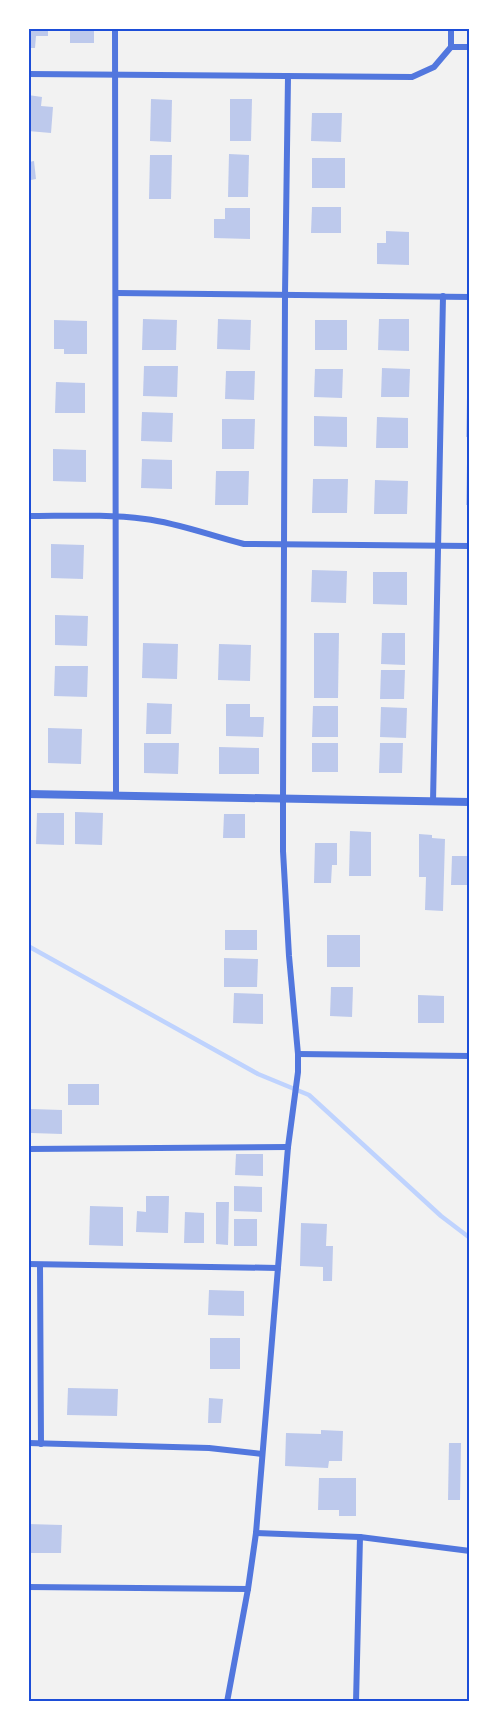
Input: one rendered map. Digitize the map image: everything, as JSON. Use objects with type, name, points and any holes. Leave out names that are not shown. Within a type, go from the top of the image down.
[{"type":"street","points":[[115,28],[116,795]]},
{"type":"street","points":[[28,74],[412,76],[434,67],[451,47],[451,28]]},
{"type":"street","points":[[451,47],[470,46]]},
{"type":"street","points":[[227,1701],[248,1590],[256,1533],[288,1147],[298,1072],[289,956],[283,798],[288,77]]},
{"type":"street","points":[[116,293],[470,297]]},
{"type":"street","points":[[433,802],[443,296]]},
{"type":"street","points":[[28,516],[115,516],[146,519],[178,525],[244,544],[470,546]]},
{"type":"street","points":[[28,794],[470,802]]},
{"type":"street","points":[[298,1054],[470,1056]]},
{"type":"street","points":[[28,1149],[288,1147]]},
{"type":"street","points":[[28,1264],[278,1268]]},
{"type":"street","points":[[40,1264],[41,1444]]},
{"type":"street","points":[[28,1443],[210,1448],[262,1454]]},
{"type":"street","points":[[256,1533],[360,1537],[470,1551]]},
{"type":"street","points":[[356,1701],[360,1537]]},
{"type":"street","points":[[28,1587],[248,1590]]},
{"type":"building","points":[[28,28],[48,28],[48,36],[36,36],[35,48],[28,48]]},
{"type":"building","points":[[70,28],[94,28],[94,43],[70,43]]},
{"type":"building","points":[[28,95],[42,97],[41,106],[53,107],[51,133],[28,131]]},
{"type":"building","points":[[151,99],[172,100],[171,142],[150,141]]},
{"type":"building","points":[[230,99],[252,99],[251,141],[230,141]]},
{"type":"building","points":[[312,113],[342,113],[341,142],[311,141]]},
{"type":"building","points":[[229,154],[249,155],[248,197],[228,197]]},
{"type":"building","points":[[150,155],[172,155],[171,199],[149,199]]},
{"type":"building","points":[[312,158],[345,158],[345,188],[312,188]]},
{"type":"building","points":[[34,161],[36,179],[31,180],[29,162]]},
{"type":"building","points":[[312,207],[341,207],[341,233],[311,233]]},
{"type":"building","points":[[225,208],[250,208],[250,239],[214,238],[214,219],[225,219]]},
{"type":"building","points":[[386,231],[409,232],[409,265],[377,264],[377,243],[386,243]]},
{"type":"building","points":[[143,319],[177,320],[176,350],[142,350]]},
{"type":"building","points":[[218,319],[251,320],[250,350],[217,349]]},
{"type":"building","points":[[379,319],[409,319],[409,351],[378,350]]},
{"type":"building","points":[[54,320],[87,321],[87,354],[64,354],[64,349],[54,349]]},
{"type":"building","points":[[315,320],[347,320],[347,350],[315,350]]},
{"type":"building","points":[[467,362],[470,362],[470,383],[467,383]]},
{"type":"building","points":[[144,366],[178,366],[177,397],[143,396]]},
{"type":"building","points":[[382,368],[410,369],[409,397],[381,397]]},
{"type":"building","points":[[315,369],[343,369],[342,398],[314,397]]},
{"type":"building","points":[[226,371],[255,371],[254,400],[225,399]]},
{"type":"building","points":[[56,382],[85,383],[85,413],[55,413]]},
{"type":"building","points":[[467,397],[470,397],[470,437],[466,437]]},
{"type":"building","points":[[142,412],[173,413],[172,442],[141,441]]},
{"type":"building","points":[[314,416],[347,417],[347,447],[314,446]]},
{"type":"building","points":[[377,417],[408,418],[408,448],[376,448]]},
{"type":"building","points":[[222,419],[255,419],[254,449],[222,449]]},
{"type":"building","points":[[53,449],[86,450],[86,482],[53,481]]},
{"type":"building","points":[[142,459],[172,460],[172,489],[141,488]]},
{"type":"building","points":[[467,463],[470,463],[470,505],[466,505]]},
{"type":"building","points":[[216,471],[249,471],[248,505],[215,505]]},
{"type":"building","points":[[313,479],[348,479],[347,513],[312,513]]},
{"type":"building","points":[[375,480],[408,481],[407,514],[374,514]]},
{"type":"building","points":[[51,544],[84,545],[83,579],[51,578]]},
{"type":"building","points":[[312,570],[347,571],[346,603],[311,602]]},
{"type":"building","points":[[373,572],[407,572],[407,605],[373,604]]},
{"type":"building","points":[[55,615],[88,616],[87,646],[55,645]]},
{"type":"building","points":[[314,633],[339,633],[338,698],[314,698]]},
{"type":"building","points":[[382,633],[405,633],[405,665],[381,664]]},
{"type":"building","points":[[143,643],[178,644],[177,679],[142,678]]},
{"type":"building","points":[[219,644],[251,645],[250,681],[218,680]]},
{"type":"building","points":[[55,666],[88,666],[87,697],[54,696]]},
{"type":"building","points":[[381,670],[405,670],[404,699],[380,699]]},
{"type":"building","points":[[147,703],[172,704],[171,734],[146,734]]},
{"type":"building","points":[[226,704],[250,704],[250,717],[264,717],[263,737],[226,736]]},
{"type":"building","points":[[313,706],[338,706],[338,737],[312,737]]},
{"type":"building","points":[[381,707],[407,708],[406,738],[380,737]]},
{"type":"building","points":[[48,728],[82,729],[81,764],[48,763]]},
{"type":"building","points":[[144,743],[179,743],[178,774],[144,773]]},
{"type":"building","points":[[312,743],[338,743],[338,772],[312,772]]},
{"type":"building","points":[[380,743],[403,743],[402,773],[379,773]]},
{"type":"building","points":[[219,747],[259,748],[259,774],[219,774]]},
{"type":"building","points":[[75,812],[103,813],[102,845],[75,844]]},
{"type":"building","points":[[37,813],[64,813],[64,845],[36,844]]},
{"type":"building","points":[[224,814],[245,814],[245,838],[223,838]]},
{"type":"building","points":[[350,831],[371,832],[371,876],[349,876]]},
{"type":"building","points":[[419,834],[445,839],[443,911],[425,910],[426,877],[419,877]]},
{"type":"building","points":[[315,843],[337,843],[337,865],[332,865],[331,883],[314,883]]},
{"type":"building","points":[[452,856],[470,856],[470,885],[451,885]]},
{"type":"building","points":[[225,930],[257,930],[257,950],[225,950]]},
{"type":"building","points":[[327,935],[360,935],[360,967],[327,967]]},
{"type":"building","points":[[224,958],[258,959],[257,987],[224,987]]},
{"type":"building","points":[[331,987],[353,987],[352,1017],[330,1016]]},
{"type":"building","points":[[234,993],[263,994],[263,1024],[233,1023]]},
{"type":"building","points":[[418,995],[444,996],[444,1023],[418,1023]]},
{"type":"building","points":[[68,1084],[99,1084],[99,1105],[68,1105]]},
{"type":"building","points":[[31,1109],[62,1110],[62,1134],[31,1133]]},
{"type":"building","points":[[236,1154],[263,1154],[263,1176],[235,1175]]},
{"type":"building","points":[[234,1186],[262,1187],[262,1212],[234,1211]]},
{"type":"building","points":[[146,1196],[169,1196],[168,1233],[136,1232],[137,1211],[146,1212]]},
{"type":"building","points":[[216,1202],[229,1202],[228,1245],[216,1244]]},
{"type":"building","points":[[90,1206],[123,1207],[123,1246],[89,1245]]},
{"type":"building","points":[[185,1212],[204,1213],[204,1243],[184,1243]]},
{"type":"building","points":[[234,1219],[257,1219],[257,1246],[234,1246]]},
{"type":"building","points":[[301,1223],[327,1224],[326,1246],[333,1246],[332,1281],[323,1281],[323,1267],[300,1266]]},
{"type":"building","points":[[209,1290],[244,1291],[244,1316],[208,1315]]},
{"type":"building","points":[[210,1338],[240,1338],[240,1369],[210,1369]]},
{"type":"building","points":[[68,1388],[118,1389],[117,1416],[67,1415]]},
{"type":"building","points":[[209,1398],[223,1399],[221,1423],[208,1423]]},
{"type":"building","points":[[321,1430],[343,1431],[342,1461],[329,1461],[328,1468],[285,1466],[286,1433],[321,1434]]},
{"type":"building","points":[[449,1443],[461,1443],[460,1500],[448,1500]]},
{"type":"building","points":[[319,1478],[356,1478],[356,1516],[339,1516],[339,1510],[318,1510]]},
{"type":"building","points":[[28,1524],[62,1525],[61,1553],[28,1553]]},
{"type":"waterway","points":[[28,946],[258,1074],[309,1095],[441,1216],[470,1238]]}]
